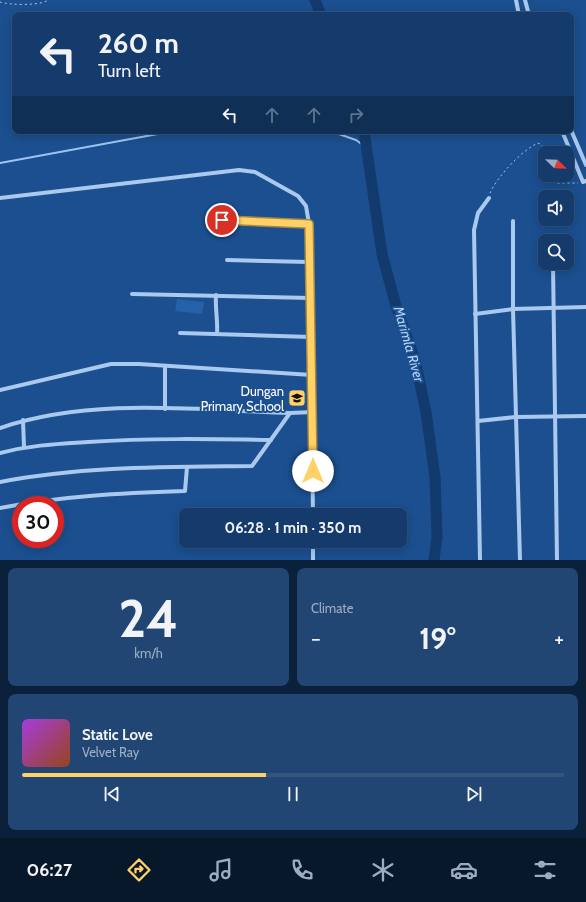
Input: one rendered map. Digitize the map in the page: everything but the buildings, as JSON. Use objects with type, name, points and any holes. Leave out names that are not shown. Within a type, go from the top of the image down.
[{"type":"street","points":[[516,0],[519,12]]},
{"type":"street","points":[[525,0],[528,12]]},
{"type":"street","points":[[563,134],[585,182]]},
{"type":"street","points":[[573,134],[586,165]]},
{"type":"street","points":[[0,198],[239,170],[255,172],[298,196],[306,206],[309,224],[313,412],[313,508]]},
{"type":"street","points":[[480,560],[474,230],[478,212],[489,198]]},
{"type":"street","points":[[208,219],[309,224]]},
{"type":"street","points":[[513,221],[513,309],[520,560]]},
{"type":"street","points":[[227,260],[309,262]]},
{"type":"street","points":[[553,270],[557,560]]},
{"type":"street","points":[[132,294],[310,298]]},
{"type":"street","points":[[216,295],[215,310],[218,316],[217,334]]},
{"type":"street","points":[[475,314],[513,309],[586,307]]},
{"type":"street","points":[[180,333],[311,337]]},
{"type":"street","points":[[0,390],[111,364],[312,375]]},
{"type":"street","points":[[165,366],[165,409]]},
{"type":"street","points":[[0,428],[23,420],[62,412],[127,407],[290,413],[313,412]]},
{"type":"street","points":[[0,482],[39,474],[97,470],[252,466],[290,413]]},
{"type":"street","points":[[478,421],[516,417],[586,416]]},
{"type":"street","points":[[23,420],[24,447]]},
{"type":"street","points":[[0,453],[24,447],[130,440],[197,438],[271,440]]},
{"type":"street","points":[[0,508],[31,502],[128,493],[186,491],[187,467]]},
{"type":"street","points":[[313,548],[313,560]]},
{"type":"path","points":[[0,2],[28,4],[45,2],[48,0]]},
{"type":"path","points":[[489,198],[490,192],[500,177],[532,145],[538,143],[543,146]]},
{"type":"path","points":[[555,182],[585,182]]},
{"type":"shaded area","points":[[177,299],[204,302],[202,314],[175,311]]},
{"type":"waterway","name":"Marimla River","points":[[315,0],[320,12]]},
{"type":"waterway","points":[[0,163],[158,134]]},
{"type":"waterway","points":[[339,134],[356,140],[367,148]]},
{"type":"waterway","name":"Marimla River","points":[[364,134],[382,254],[396,306],[415,360],[426,412],[435,477],[437,537],[434,560]]},
{"type":"place","name":"Dungan Primary School","points":[[297,398]]},
{"type":"route","points":[[222,220],[309,224],[313,471]]}]
